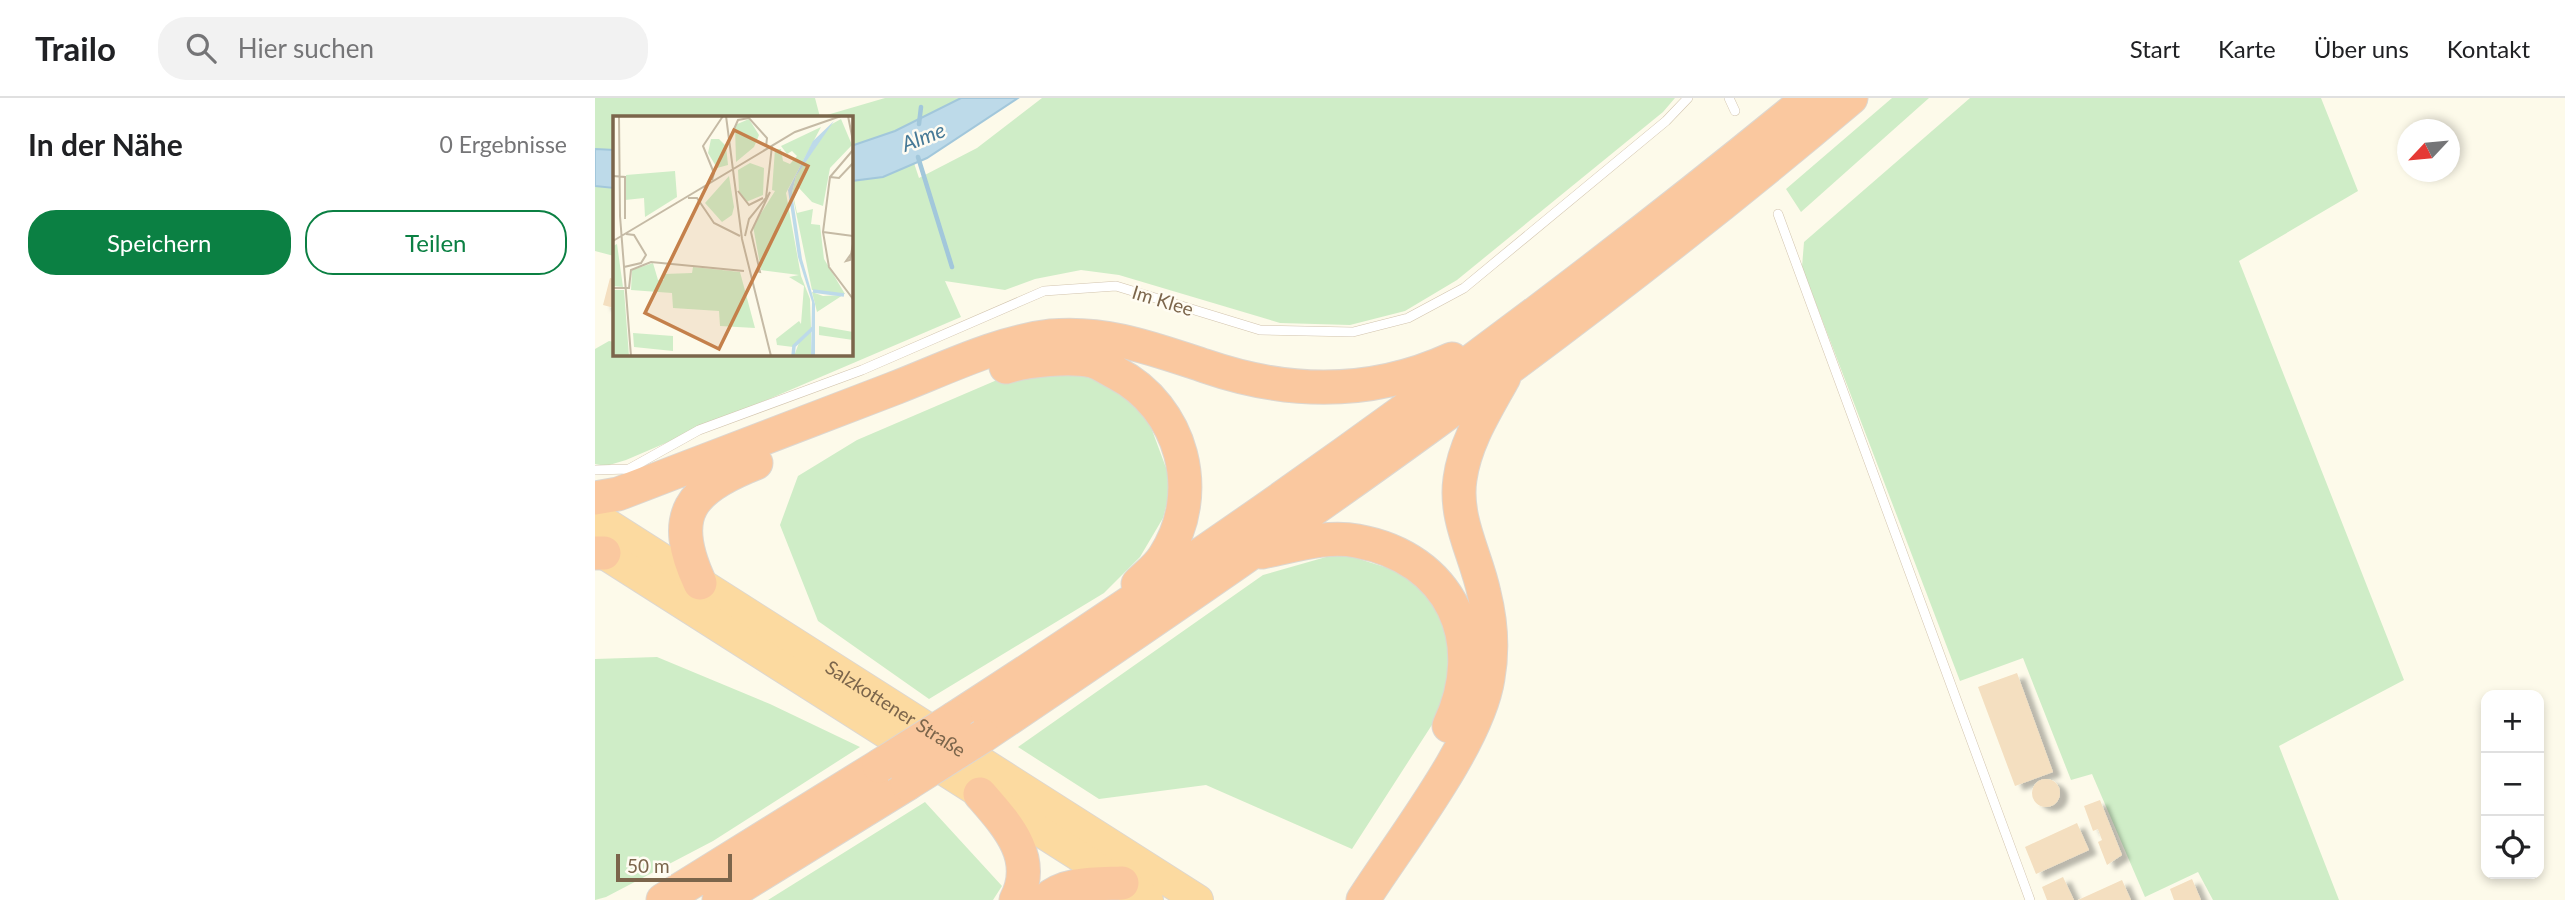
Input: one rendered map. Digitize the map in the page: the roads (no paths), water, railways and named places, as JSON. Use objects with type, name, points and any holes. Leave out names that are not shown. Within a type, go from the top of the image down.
[{"type":"highway","points":[[663,898],[880,766],[1086,634],[1231,536],[1514,330],[1809,98]]},
{"type":"highway","points":[[719,900],[983,736],[1246,556],[1509,369],[1785,153],[1850,98]]},
{"type":"highway","points":[[595,498],[618,494],[964,362],[1050,336],[1105,336],[1253,379],[1317,388],[1358,387],[1415,376],[1514,330]]},
{"type":"highway","points":[[699,583],[684,541],[685,522],[690,508],[717,480],[1014,365],[1051,360],[1092,361],[1132,382],[1149,395],[1169,421],[1181,449],[1184,486],[1177,532],[1163,559],[1086,634]]},
{"type":"highway","points":[[1363,900],[1462,747],[1488,680],[1492,646],[1484,593],[1459,509],[1459,480],[1469,440],[1509,369]]},
{"type":"highway","name":"Salzkottener Straße","points":[[595,516],[699,583],[944,725],[1198,900]]},
{"type":"highway","points":[[1246,556],[1314,541],[1354,540],[1390,549],[1418,563],[1438,583],[1455,611],[1464,641],[1465,667],[1460,702],[1443,737],[1342,900]]},
{"type":"highway","name":"Salzkottener Straße","points":[[598,551],[1135,892]]},
{"type":"highway","points":[[980,794],[1020,845],[1024,865],[1023,882],[1016,900]]},
{"type":"highway","points":[[755,900],[791,857]]},
{"type":"highway","points":[[1046,900],[1051,895],[1075,887],[1135,892]]},
{"type":"lane","name":"Im Klee","points":[[595,470],[629,469],[699,430],[862,370],[1044,291],[1116,286],[1260,330],[1353,332],[1409,318],[1464,288],[1666,121],[1688,98]]},
{"type":"lane","points":[[1730,98],[1735,111]]},
{"type":"lane","points":[[1778,214],[1791,243],[2030,900]]},
{"type":"water","name":"Alme","points":[[961,98],[1018,98],[927,158],[883,177],[852,181],[852,146],[895,131]]},
{"type":"water","points":[[595,149],[613,150],[613,188],[595,186]]},
{"type":"waterway","name":"Alme","points":[[919,124],[921,107]]},
{"type":"waterway","name":"Alme","points":[[918,157],[952,267]]}]
